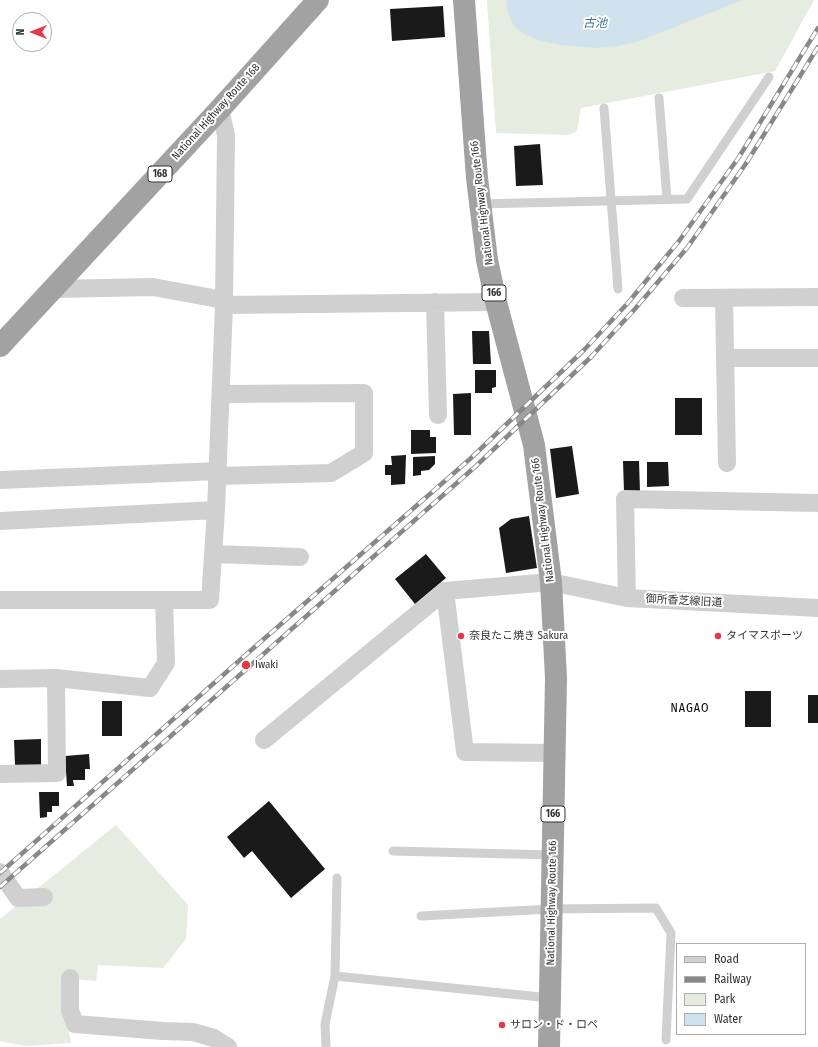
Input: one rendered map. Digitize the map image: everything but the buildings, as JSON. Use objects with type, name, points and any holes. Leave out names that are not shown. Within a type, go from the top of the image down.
[{"type":"highway","name":"National Highway Route 168","points":[[0,346],[220,109],[318,0]]},
{"type":"highway","name":"National Highway Route 166","points":[[464,0],[477,178],[487,260],[496,302],[534,445],[551,582],[556,678],[549,1047]]},
{"type":"street","points":[[0,600],[210,600],[218,473],[224,302],[226,135],[220,109]]},
{"type":"street","points":[[54,289],[153,287],[224,302],[496,302]]},
{"type":"street","points":[[683,298],[818,297]]},
{"type":"street","points":[[724,298],[727,463]]},
{"type":"street","points":[[435,302],[438,415]]},
{"type":"street","points":[[725,358],[818,358]]},
{"type":"street","points":[[0,480],[218,473],[331,473],[364,452],[364,393],[221,394]]},
{"type":"street","points":[[626,598],[625,499],[818,503]]},
{"type":"street","points":[[0,521],[216,510]]},
{"type":"street","points":[[213,554],[300,556]]},
{"type":"street","name":"御所香芝線旧道","points":[[445,591],[551,582],[626,598],[818,608]]},
{"type":"street","points":[[264,740],[445,591]]},
{"type":"street","points":[[445,591],[465,752],[554,753]]},
{"type":"street","points":[[0,679],[56,678],[150,688],[166,663],[164,600]]},
{"type":"street","points":[[0,774],[57,773],[56,678]]},
{"type":"street","points":[[0,872],[18,898],[44,897]]},
{"type":"street","points":[[70,978],[70,1010],[75,1024],[193,1032],[214,1038],[228,1047]]},
{"type":"lane","points":[[480,204],[688,199],[769,77]]},
{"type":"lane","points":[[659,98],[667,199]]},
{"type":"lane","points":[[604,108],[618,289]]},
{"type":"lane","points":[[393,851],[553,855]]},
{"type":"lane","points":[[326,1047],[325,1024],[335,976],[337,878]]},
{"type":"lane","points":[[421,916],[551,909],[656,908],[671,933],[666,1040]]},
{"type":"lane","points":[[335,976],[550,998]]},
{"type":"green space","points":[[487,0],[814,0],[775,71],[581,108],[577,131],[569,135],[496,133]]},
{"type":"green space","points":[[116,825],[188,905],[186,939],[163,968],[98,965],[96,981],[65,978],[65,1011],[71,1043],[25,1046],[0,1041],[0,919]]},
{"type":"water","name":"古池","points":[[506,0],[743,0],[637,42],[594,48],[562,45],[541,41],[522,33],[514,26],[510,18]]},
{"type":"railway","points":[[0,873],[249,652],[470,459],[584,350],[627,304],[679,241],[739,157],[818,28]]},
{"type":"railway","points":[[0,887],[476,466],[591,357],[634,310],[687,248],[747,162],[818,47]]},
{"type":"place","name":"奈良たこ焼き Sakura","points":[[461,636]]},
{"type":"place","name":"タイマスポーツ","points":[[718,636]]},
{"type":"place","name":"Iwaki","points":[[246,665]]},
{"type":"place","name":"サロン・ド・ロペ","points":[[502,1025]]},
{"type":"district","name":"NAGAO","points":[[690,709]]}]
